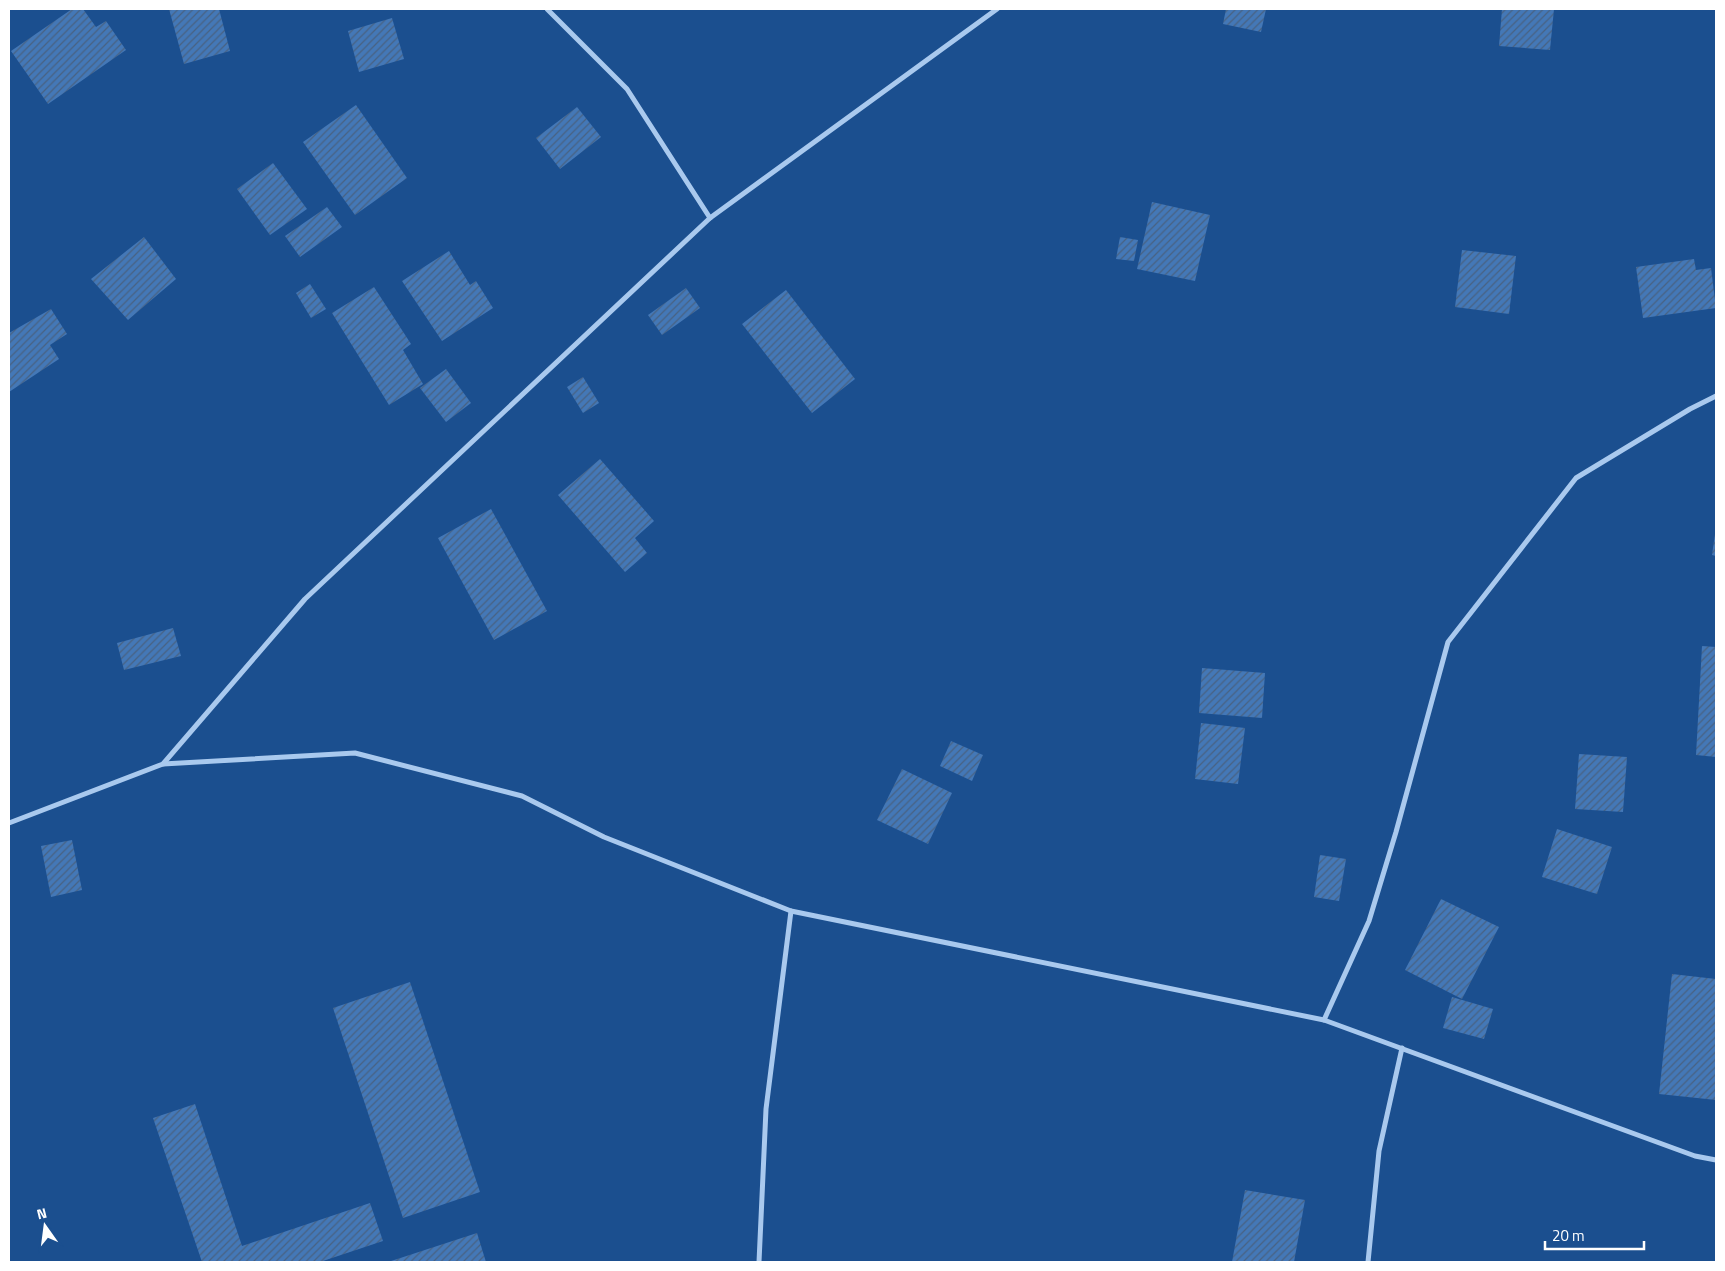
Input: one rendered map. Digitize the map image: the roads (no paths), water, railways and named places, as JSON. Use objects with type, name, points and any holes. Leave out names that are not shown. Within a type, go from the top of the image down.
[{"type":"street","points":[[547,9],[627,89],[710,218]]},
{"type":"street","points":[[163,764],[305,599],[710,218],[998,9]]},
{"type":"street","points":[[1324,1020],[1369,921],[1396,832],[1448,642],[1576,478],[1690,409],[1716,396]]},
{"type":"street","points":[[9,823],[163,764],[355,753],[522,796],[604,837],[791,911],[885,932],[1324,1020],[1695,1156],[1716,1160]]},
{"type":"street","points":[[759,1262],[766,1109],[791,911]]},
{"type":"street","points":[[1368,1262],[1379,1150],[1402,1048]]}]
